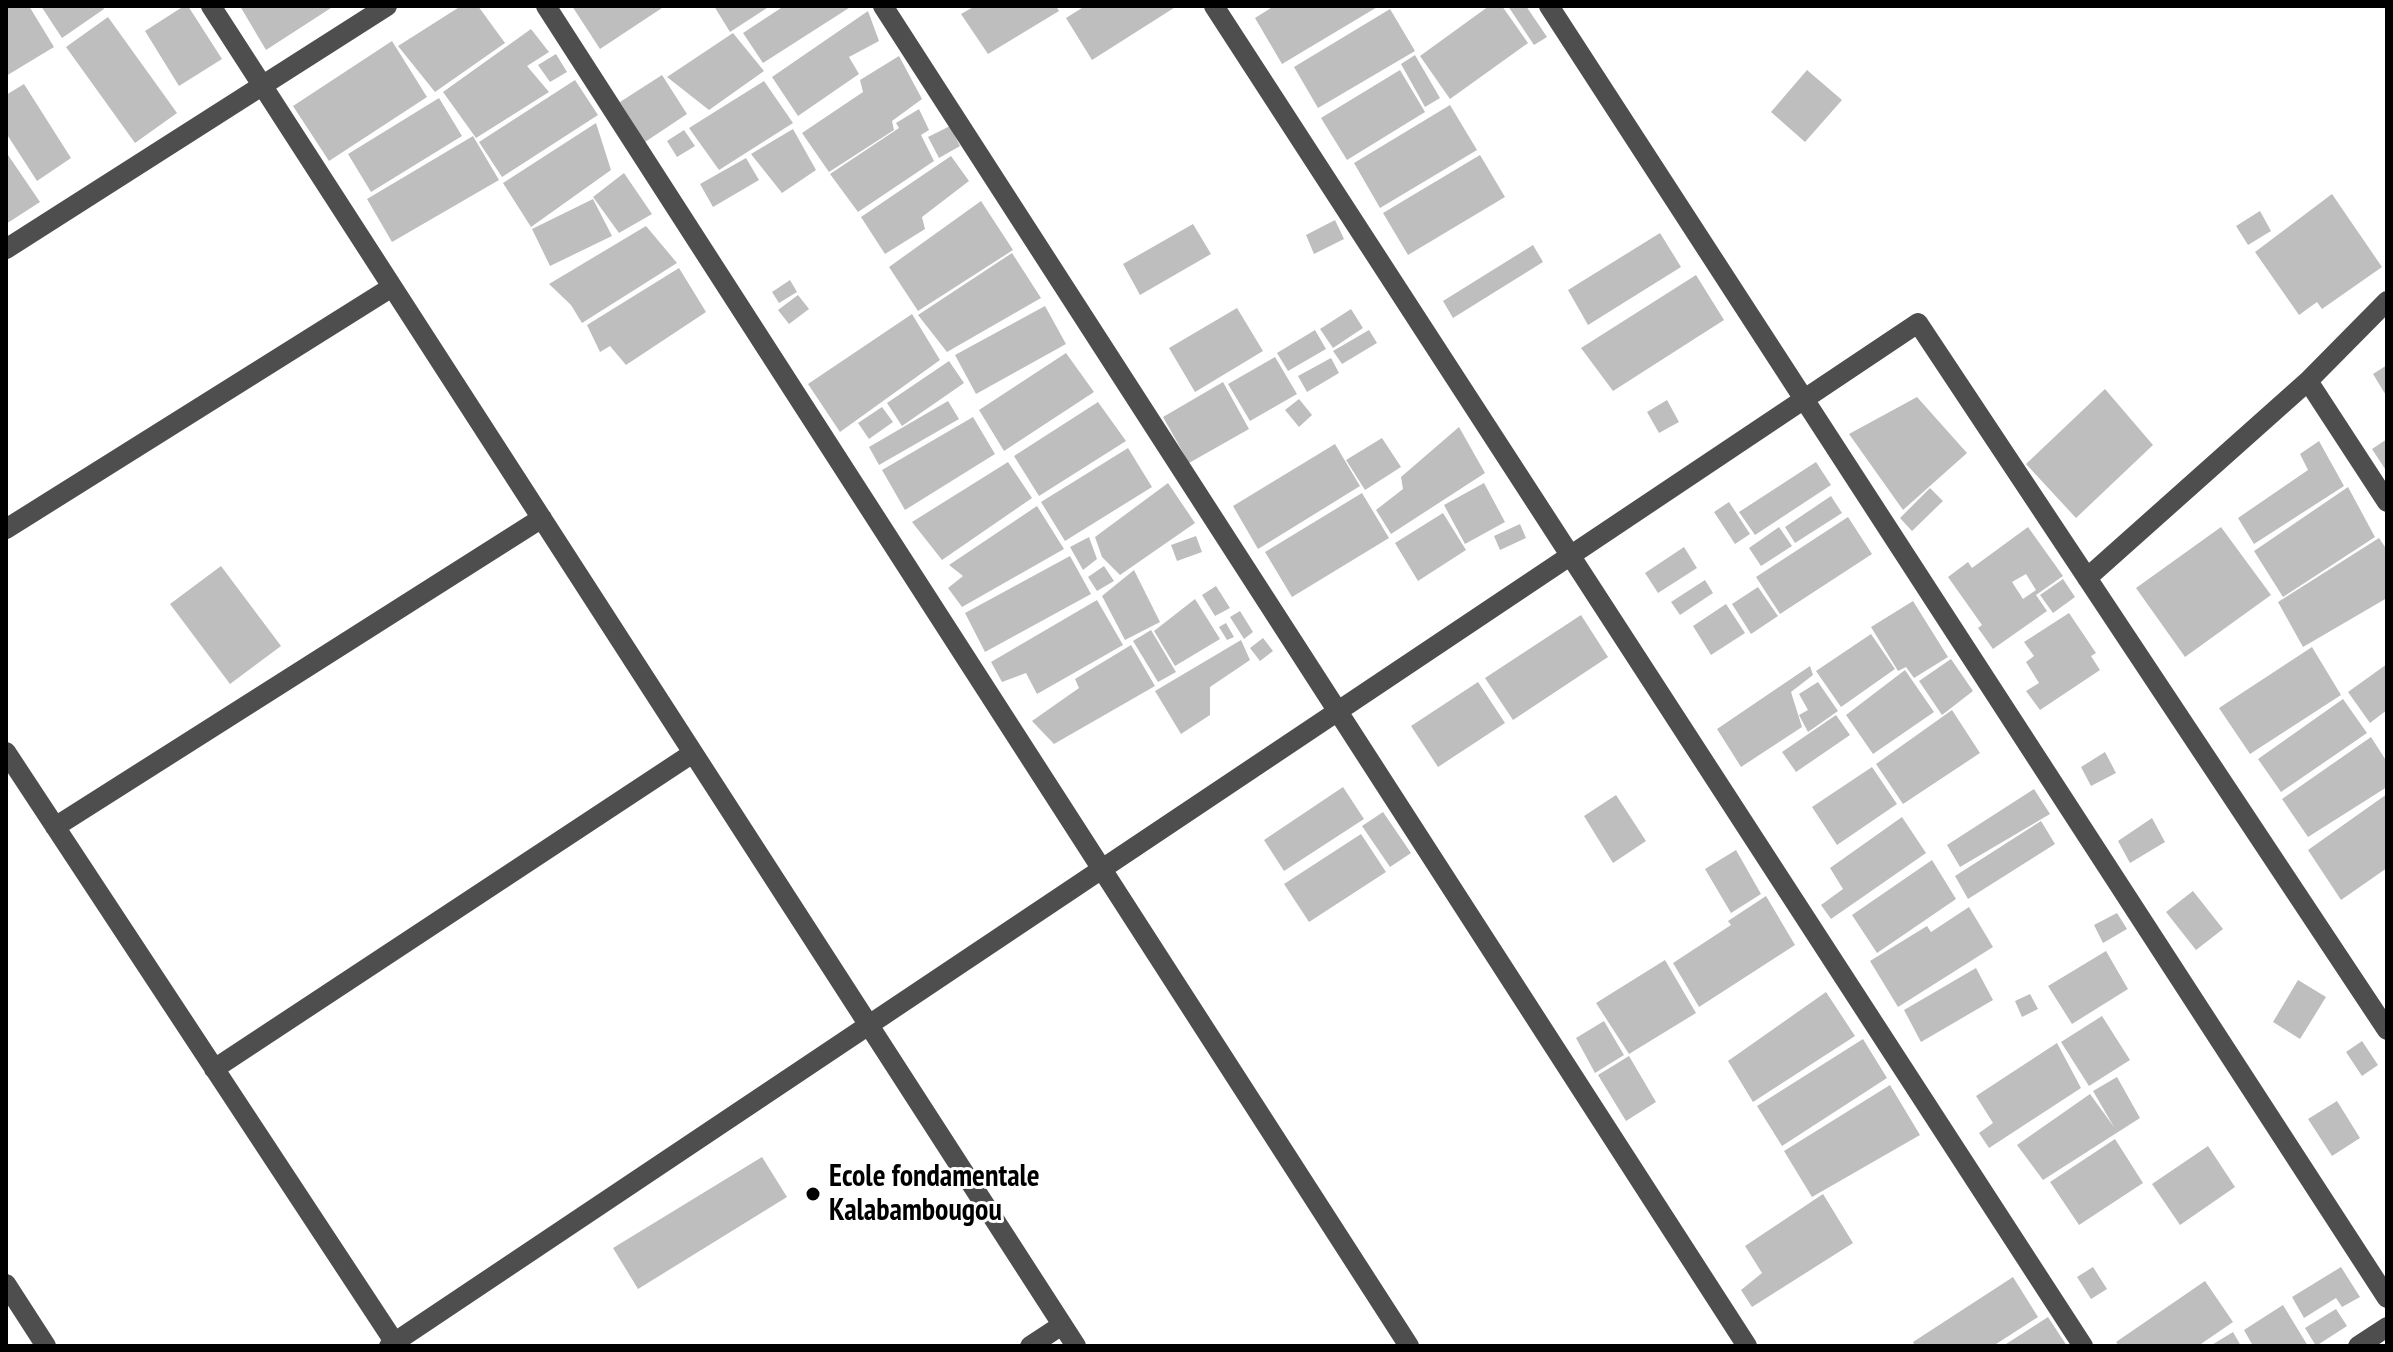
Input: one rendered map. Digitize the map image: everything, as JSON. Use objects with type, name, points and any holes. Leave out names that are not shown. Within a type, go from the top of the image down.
[{"type":"street","points":[[211,6],[1076,1346]]},
{"type":"street","points":[[6,249],[387,6]]},
{"type":"street","points":[[546,6],[1409,1346]]},
{"type":"street","points":[[883,6],[1747,1346]]},
{"type":"street","points":[[1214,6],[2083,1346]]},
{"type":"street","points":[[1549,6],[2387,1298]]},
{"type":"street","points":[[1561,6],[1568,35]]},
{"type":"street","points":[[6,529],[392,287]]},
{"type":"street","points":[[2087,578],[2308,381],[2387,301]]},
{"type":"street","points":[[6,752],[393,1345],[1918,323],[2387,1030]]},
{"type":"street","points":[[2308,381],[2387,502]]},
{"type":"street","points":[[55,827],[542,518]]},
{"type":"street","points":[[214,1069],[693,753]]},
{"type":"street","points":[[6,1284],[46,1346]]},
{"type":"street","points":[[1030,1346],[1062,1325]]},
{"type":"street","points":[[2358,1346],[2387,1327]]},
{"type":"building","points":[[6,6],[29,6],[54,47],[6,76]]},
{"type":"building","points":[[41,6],[102,6],[104,9],[62,38]]},
{"type":"building","points":[[188,6],[222,59],[179,86],[145,31]]},
{"type":"building","points":[[240,6],[334,6],[266,50]]},
{"type":"building","points":[[461,6],[478,6],[505,43],[435,92],[398,46]]},
{"type":"building","points":[[572,6],[665,6],[600,49]]},
{"type":"building","points":[[714,6],[770,6],[730,32]]},
{"type":"building","points":[[784,6],[852,6],[763,63],[743,33]]},
{"type":"building","points":[[975,6],[1056,6],[1059,11],[988,54],[961,14]]},
{"type":"building","points":[[1085,6],[1177,6],[1092,60],[1066,18]]},
{"type":"building","points":[[1274,6],[1379,6],[1282,64],[1255,18]]},
{"type":"building","points":[[1489,6],[1502,6],[1528,43],[1450,99],[1420,56]]},
{"type":"building","points":[[1508,6],[1526,6],[1547,37],[1534,45]]},
{"type":"building","points":[[1390,9],[1415,51],[1318,108],[1294,67]]},
{"type":"building","points":[[868,11],[879,41],[849,57],[859,74],[798,116],[772,77]]},
{"type":"building","points":[[108,17],[177,113],[135,143],[66,47]]},
{"type":"building","points":[[531,29],[549,52],[527,66],[549,92],[476,138],[443,92]]},
{"type":"building","points":[[733,33],[764,71],[709,110],[667,77]]},
{"type":"building","points":[[392,41],[427,97],[329,161],[293,106]]},
{"type":"building","points":[[556,54],[567,72],[550,82],[538,65]]},
{"type":"building","points":[[1415,55],[1440,98],[1425,107],[1401,64]]},
{"type":"building","points":[[899,56],[922,99],[892,121],[894,130],[829,172],[802,133],[863,92],[860,80]]},
{"type":"building","points":[[1400,70],[1425,112],[1347,160],[1321,118]]},
{"type":"building","points":[[1807,70],[1842,100],[1805,142],[1771,112]]},
{"type":"building","points":[[662,75],[687,114],[645,142],[620,102]]},
{"type":"building","points":[[575,80],[598,115],[502,177],[479,142]]},
{"type":"building","points":[[764,81],[793,123],[719,170],[689,128]]},
{"type":"building","points":[[24,84],[71,158],[37,181],[6,133],[6,95]]},
{"type":"building","points":[[439,98],[462,136],[371,192],[348,154]]},
{"type":"building","points":[[1450,105],[1477,150],[1380,208],[1354,163]]},
{"type":"building","points":[[919,109],[929,130],[921,135],[934,161],[858,212],[830,174],[899,128],[896,123]]},
{"type":"building","points":[[596,123],[611,170],[531,227],[503,183]]},
{"type":"building","points":[[950,126],[960,146],[939,158],[928,137]]},
{"type":"building","points":[[793,129],[816,170],[782,193],[751,154]]},
{"type":"building","points":[[684,130],[695,146],[677,157],[667,141]]},
{"type":"building","points":[[473,136],[499,180],[392,242],[367,199]]},
{"type":"building","points":[[6,152],[40,202],[6,224]]},
{"type":"building","points":[[1480,155],[1505,197],[1408,255],[1383,213]]},
{"type":"building","points":[[951,156],[969,181],[922,217],[925,229],[885,254],[861,217]]},
{"type":"building","points":[[746,158],[759,180],[713,207],[700,184]]},
{"type":"building","points":[[624,173],[652,214],[619,233],[593,197]]},
{"type":"building","points":[[2332,194],[2382,267],[2322,309],[2317,302],[2299,315],[2255,252]]},
{"type":"building","points":[[593,199],[612,236],[550,266],[532,229]]},
{"type":"building","points":[[981,201],[1013,250],[918,311],[889,267]]},
{"type":"building","points":[[2260,211],[2271,231],[2248,245],[2236,226]]},
{"type":"building","points":[[1335,220],[1344,239],[1314,254],[1306,235]]},
{"type":"building","points":[[1193,224],[1211,254],[1140,295],[1123,264]]},
{"type":"building","points":[[646,226],[677,263],[582,323],[571,305],[549,284]]},
{"type":"building","points":[[1660,233],[1681,267],[1588,325],[1568,290]]},
{"type":"building","points":[[1533,245],[1543,262],[1453,318],[1443,301]]},
{"type":"building","points":[[1012,253],[1041,298],[947,352],[918,315]]},
{"type":"building","points":[[679,268],[706,312],[626,365],[610,346],[600,352],[587,325]]},
{"type":"building","points":[[1696,275],[1724,320],[1613,391],[1581,348]]},
{"type":"building","points":[[790,280],[797,292],[779,303],[772,292]]},
{"type":"building","points":[[798,295],[809,309],[789,324],[778,310]]},
{"type":"building","points":[[1045,306],[1066,344],[976,394],[955,355]]},
{"type":"building","points":[[1237,308],[1263,351],[1195,392],[1169,348]]},
{"type":"building","points":[[1351,309],[1363,328],[1333,348],[1320,329]]},
{"type":"building","points":[[912,314],[940,360],[840,432],[808,384]]},
{"type":"building","points":[[1315,330],[1326,349],[1288,371],[1277,353]]},
{"type":"building","points":[[1369,330],[1377,343],[1342,364],[1333,351]]},
{"type":"building","points":[[1066,353],[1094,392],[1004,451],[979,410]]},
{"type":"building","points":[[1275,357],[1297,394],[1250,421],[1228,384]]},
{"type":"building","points":[[1331,358],[1339,373],[1307,392],[1298,376]]},
{"type":"building","points":[[949,361],[964,383],[902,426],[887,403]]},
{"type":"building","points":[[2387,365],[2387,397],[2373,374]]},
{"type":"building","points":[[1223,382],[1249,429],[1189,463],[1163,417]]},
{"type":"building","points":[[2105,389],[2153,445],[2076,518],[2026,464]]},
{"type":"building","points":[[1917,397],[1967,453],[1903,510],[1849,434]]},
{"type":"building","points":[[1299,399],[1312,415],[1299,427],[1285,410]]},
{"type":"building","points":[[1667,400],[1679,422],[1659,433],[1647,412]]},
{"type":"building","points":[[948,401],[959,419],[879,465],[869,447]]},
{"type":"building","points":[[1098,402],[1126,441],[1039,496],[1014,456]]},
{"type":"building","points":[[882,407],[893,422],[869,439],[858,423]]},
{"type":"building","points":[[973,417],[995,454],[905,510],[882,470]]},
{"type":"building","points":[[1459,427],[1485,473],[1391,534],[1376,510],[1403,489],[1401,477]]},
{"type":"building","points":[[1382,438],[1401,467],[1365,490],[1346,460]]},
{"type":"building","points":[[2387,439],[2387,472],[2372,449]]},
{"type":"building","points":[[2319,441],[2344,486],[2254,544],[2238,518],[2308,470],[2300,454]]},
{"type":"building","points":[[1335,444],[1360,486],[1258,549],[1233,506]]},
{"type":"building","points":[[1128,448],[1152,487],[1065,541],[1041,502]]},
{"type":"building","points":[[1008,462],[1032,498],[942,560],[912,522]]},
{"type":"building","points":[[1816,462],[1831,485],[1755,535],[1739,512]]},
{"type":"building","points":[[1168,483],[1195,523],[1120,575],[1102,557],[1095,537]]},
{"type":"building","points":[[1484,483],[1505,522],[1465,544],[1444,505]]},
{"type":"building","points":[[2348,487],[2375,537],[2283,597],[2254,551]]},
{"type":"building","points":[[1930,488],[1943,501],[1912,531],[1900,518]]},
{"type":"building","points":[[1362,493],[1389,538],[1292,597],[1265,552]]},
{"type":"building","points":[[1831,496],[1842,513],[1795,543],[1785,527]]},
{"type":"building","points":[[1729,502],[1750,534],[1735,544],[1714,512]]},
{"type":"building","points":[[1037,506],[1064,549],[962,607],[948,588],[963,576],[949,565]]},
{"type":"building","points":[[1443,513],[1466,550],[1418,581],[1395,543]]},
{"type":"building","points":[[1848,517],[1872,554],[1780,614],[1756,577]]},
{"type":"building","points":[[1520,524],[1526,538],[1500,550],[1494,536]]},
{"type":"building","points":[[1779,527],[1792,546],[1761,566],[1749,548]]},
{"type":"building","points":[[2028,527],[2063,576],[2036,595],[2047,611],[1993,649],[1978,628],[1982,625],[1948,577],[1968,562],[1972,568]],"holes":[[[2026,574],[2036,590],[2023,599],[2012,582]]]},
{"type":"building","points":[[2221,527],[2271,595],[2185,657],[2136,588]]},
{"type":"building","points":[[1196,536],[1202,552],[1177,561],[1171,545]]},
{"type":"building","points":[[1089,537],[1097,559],[1083,570],[1070,547]]},
{"type":"building","points":[[2379,538],[2387,550],[2387,598],[2303,647],[2278,602]]},
{"type":"building","points":[[1684,547],[1697,568],[1658,593],[1645,573]]},
{"type":"building","points":[[1070,556],[1091,594],[985,652],[965,613]]},
{"type":"building","points":[[221,566],[281,646],[230,684],[170,604]]},
{"type":"building","points":[[1104,566],[1114,581],[1097,591],[1088,577]]},
{"type":"building","points":[[1134,570],[1160,622],[1125,640],[1102,596]]},
{"type":"building","points":[[2063,579],[2075,597],[2053,613],[2040,595]]},
{"type":"building","points":[[1705,580],[1713,593],[1680,615],[1671,602]]},
{"type":"building","points":[[1216,586],[1230,608],[1215,616],[1202,595]]},
{"type":"building","points":[[1758,587],[1778,616],[1751,634],[1732,604]]},
{"type":"building","points":[[1195,599],[1220,639],[1175,666],[1154,631]]},
{"type":"building","points":[[1097,600],[1123,645],[1037,694],[1026,673],[1002,682],[991,662]]},
{"type":"building","points":[[1913,601],[1948,657],[1914,678],[1906,667],[1898,671],[1871,627]]},
{"type":"building","points":[[1726,604],[1745,633],[1711,655],[1693,626]]},
{"type":"building","points":[[1240,611],[1253,632],[1244,639],[1230,617]]},
{"type":"building","points":[[2069,613],[2096,653],[2091,656],[2100,670],[2040,710],[2026,691],[2039,683],[2026,662],[2034,656],[2024,642]]},
{"type":"building","points":[[1581,615],[1608,657],[1513,720],[1485,678]]},
{"type":"building","points":[[1226,623],[1234,637],[1227,640],[1219,627]]},
{"type":"building","points":[[1151,630],[1176,672],[1158,682],[1133,641]]},
{"type":"building","points":[[1871,634],[1895,669],[1841,707],[1816,671]]},
{"type":"building","points":[[1263,638],[1273,651],[1260,661],[1250,648]]},
{"type":"building","points":[[1241,640],[1250,660],[1210,687],[1210,715],[1181,734],[1155,691]]},
{"type":"building","points":[[1131,645],[1155,686],[1054,744],[1032,721],[1079,688],[1075,679]]},
{"type":"building","points":[[2312,647],[2341,695],[2250,754],[2219,708]]},
{"type":"building","points":[[1951,659],[1973,691],[1942,715],[1919,681]]},
{"type":"building","points":[[2387,664],[2387,710],[2370,723],[2348,692]]},
{"type":"building","points":[[1810,666],[1813,675],[1791,692],[1802,727],[1741,767],[1717,729]]},
{"type":"building","points":[[1905,670],[1934,712],[1873,754],[1846,715]]},
{"type":"building","points":[[1478,682],[1505,723],[1438,767],[1411,726]]},
{"type":"building","points":[[1818,682],[1838,711],[1808,732],[1799,715],[1808,710],[1799,694]]},
{"type":"building","points":[[2343,699],[2367,733],[2281,792],[2258,759]]},
{"type":"building","points":[[1952,710],[1980,753],[1903,804],[1876,764]]},
{"type":"building","points":[[1836,715],[1850,735],[1796,772],[1782,752]]},
{"type":"building","points":[[2371,737],[2387,762],[2387,787],[2308,837],[2282,799]]},
{"type":"building","points":[[2105,752],[2116,773],[2091,786],[2081,767]]},
{"type":"building","points":[[1872,767],[1897,804],[1837,845],[1812,807]]},
{"type":"building","points":[[1343,787],[1364,819],[1284,871],[1264,840]]},
{"type":"building","points":[[2034,789],[2050,814],[1960,867],[1947,845]]},
{"type":"building","points":[[2387,794],[2387,868],[2341,900],[2308,850]]},
{"type":"building","points":[[1616,795],[1646,841],[1613,863],[1584,816]]},
{"type":"building","points":[[1383,812],[1411,853],[1390,867],[1362,826]]},
{"type":"building","points":[[1902,817],[1926,853],[1831,919],[1821,905],[1843,889],[1830,868]]},
{"type":"building","points":[[2152,818],[2165,842],[2130,863],[2118,841]]},
{"type":"building","points":[[2041,821],[2055,844],[1968,899],[1955,876]]},
{"type":"building","points":[[1361,834],[1386,872],[1309,922],[1284,884]]},
{"type":"building","points":[[1736,850],[1761,894],[1731,913],[1705,869]]},
{"type":"building","points":[[1932,860],[1956,899],[1877,953],[1852,915]]},
{"type":"building","points":[[2193,891],[2223,929],[2196,950],[2166,912]]},
{"type":"building","points":[[1766,896],[1795,945],[1699,1007],[1673,963],[1731,925],[1728,921]]},
{"type":"building","points":[[1969,907],[1993,947],[1898,1007],[1870,961],[1927,926],[1931,932]]},
{"type":"building","points":[[2117,913],[2127,929],[2103,943],[2094,925]]},
{"type":"building","points":[[2106,951],[2128,989],[2072,1024],[2048,986]]},
{"type":"building","points":[[1665,960],[1696,1013],[1629,1054],[1596,1003]]},
{"type":"building","points":[[1976,968],[1993,1000],[1921,1042],[1904,1010]]},
{"type":"building","points":[[2298,980],[2326,997],[2300,1039],[2273,1022]]},
{"type":"building","points":[[1826,992],[1855,1036],[1753,1102],[1728,1061]]},
{"type":"building","points":[[2030,994],[2038,1009],[2022,1017],[2015,1001]]},
{"type":"building","points":[[2102,1016],[2130,1060],[2089,1086],[2061,1042]]},
{"type":"building","points":[[1604,1021],[1624,1055],[1595,1073],[1576,1038]]},
{"type":"building","points":[[1863,1039],[1887,1078],[1782,1146],[1757,1106]]},
{"type":"building","points":[[2362,1041],[2378,1065],[2362,1076],[2346,1052]]},
{"type":"building","points":[[2057,1043],[2081,1088],[1989,1148],[1979,1133],[1993,1123],[1976,1096]]},
{"type":"building","points":[[1629,1056],[1656,1102],[1626,1121],[1598,1075]]},
{"type":"building","points":[[2117,1077],[2140,1118],[2043,1180],[2017,1145],[2090,1094],[2114,1127],[2093,1091]]},
{"type":"building","points":[[1890,1085],[1920,1135],[1812,1197],[1784,1151]]},
{"type":"building","points":[[2337,1101],[2360,1138],[2332,1156],[2308,1119]]},
{"type":"building","points":[[2115,1139],[2143,1183],[2079,1225],[2050,1182]]},
{"type":"building","points":[[2208,1146],[2235,1187],[2180,1225],[2152,1184]]},
{"type":"building","points":[[762,1157],[787,1197],[638,1289],[613,1248]]},
{"type":"building","points":[[1823,1194],[1853,1243],[1752,1307],[1741,1290],[1762,1273],[1745,1246]]},
{"type":"building","points":[[2093,1267],[2107,1289],[2091,1299],[2077,1277]]},
{"type":"building","points":[[2341,1267],[2360,1297],[2342,1307],[2336,1298],[2304,1318],[2292,1297]]},
{"type":"building","points":[[2013,1277],[2038,1317],[1993,1346],[1915,1346],[1913,1342]]},
{"type":"building","points":[[2205,1281],[2233,1322],[2198,1346],[2119,1346],[2116,1342]]},
{"type":"building","points":[[2283,1305],[2308,1346],[2253,1346],[2244,1330]]},
{"type":"building","points":[[2336,1309],[2347,1326],[2316,1346],[2305,1328]]},
{"type":"building","points":[[2048,1317],[2067,1346],[2003,1346]]},
{"type":"building","points":[[2233,1332],[2241,1346],[2210,1346]]},
{"type":"place","name":"Ecole fondamentale Kalabambougou","points":[[813,1194]]}]
